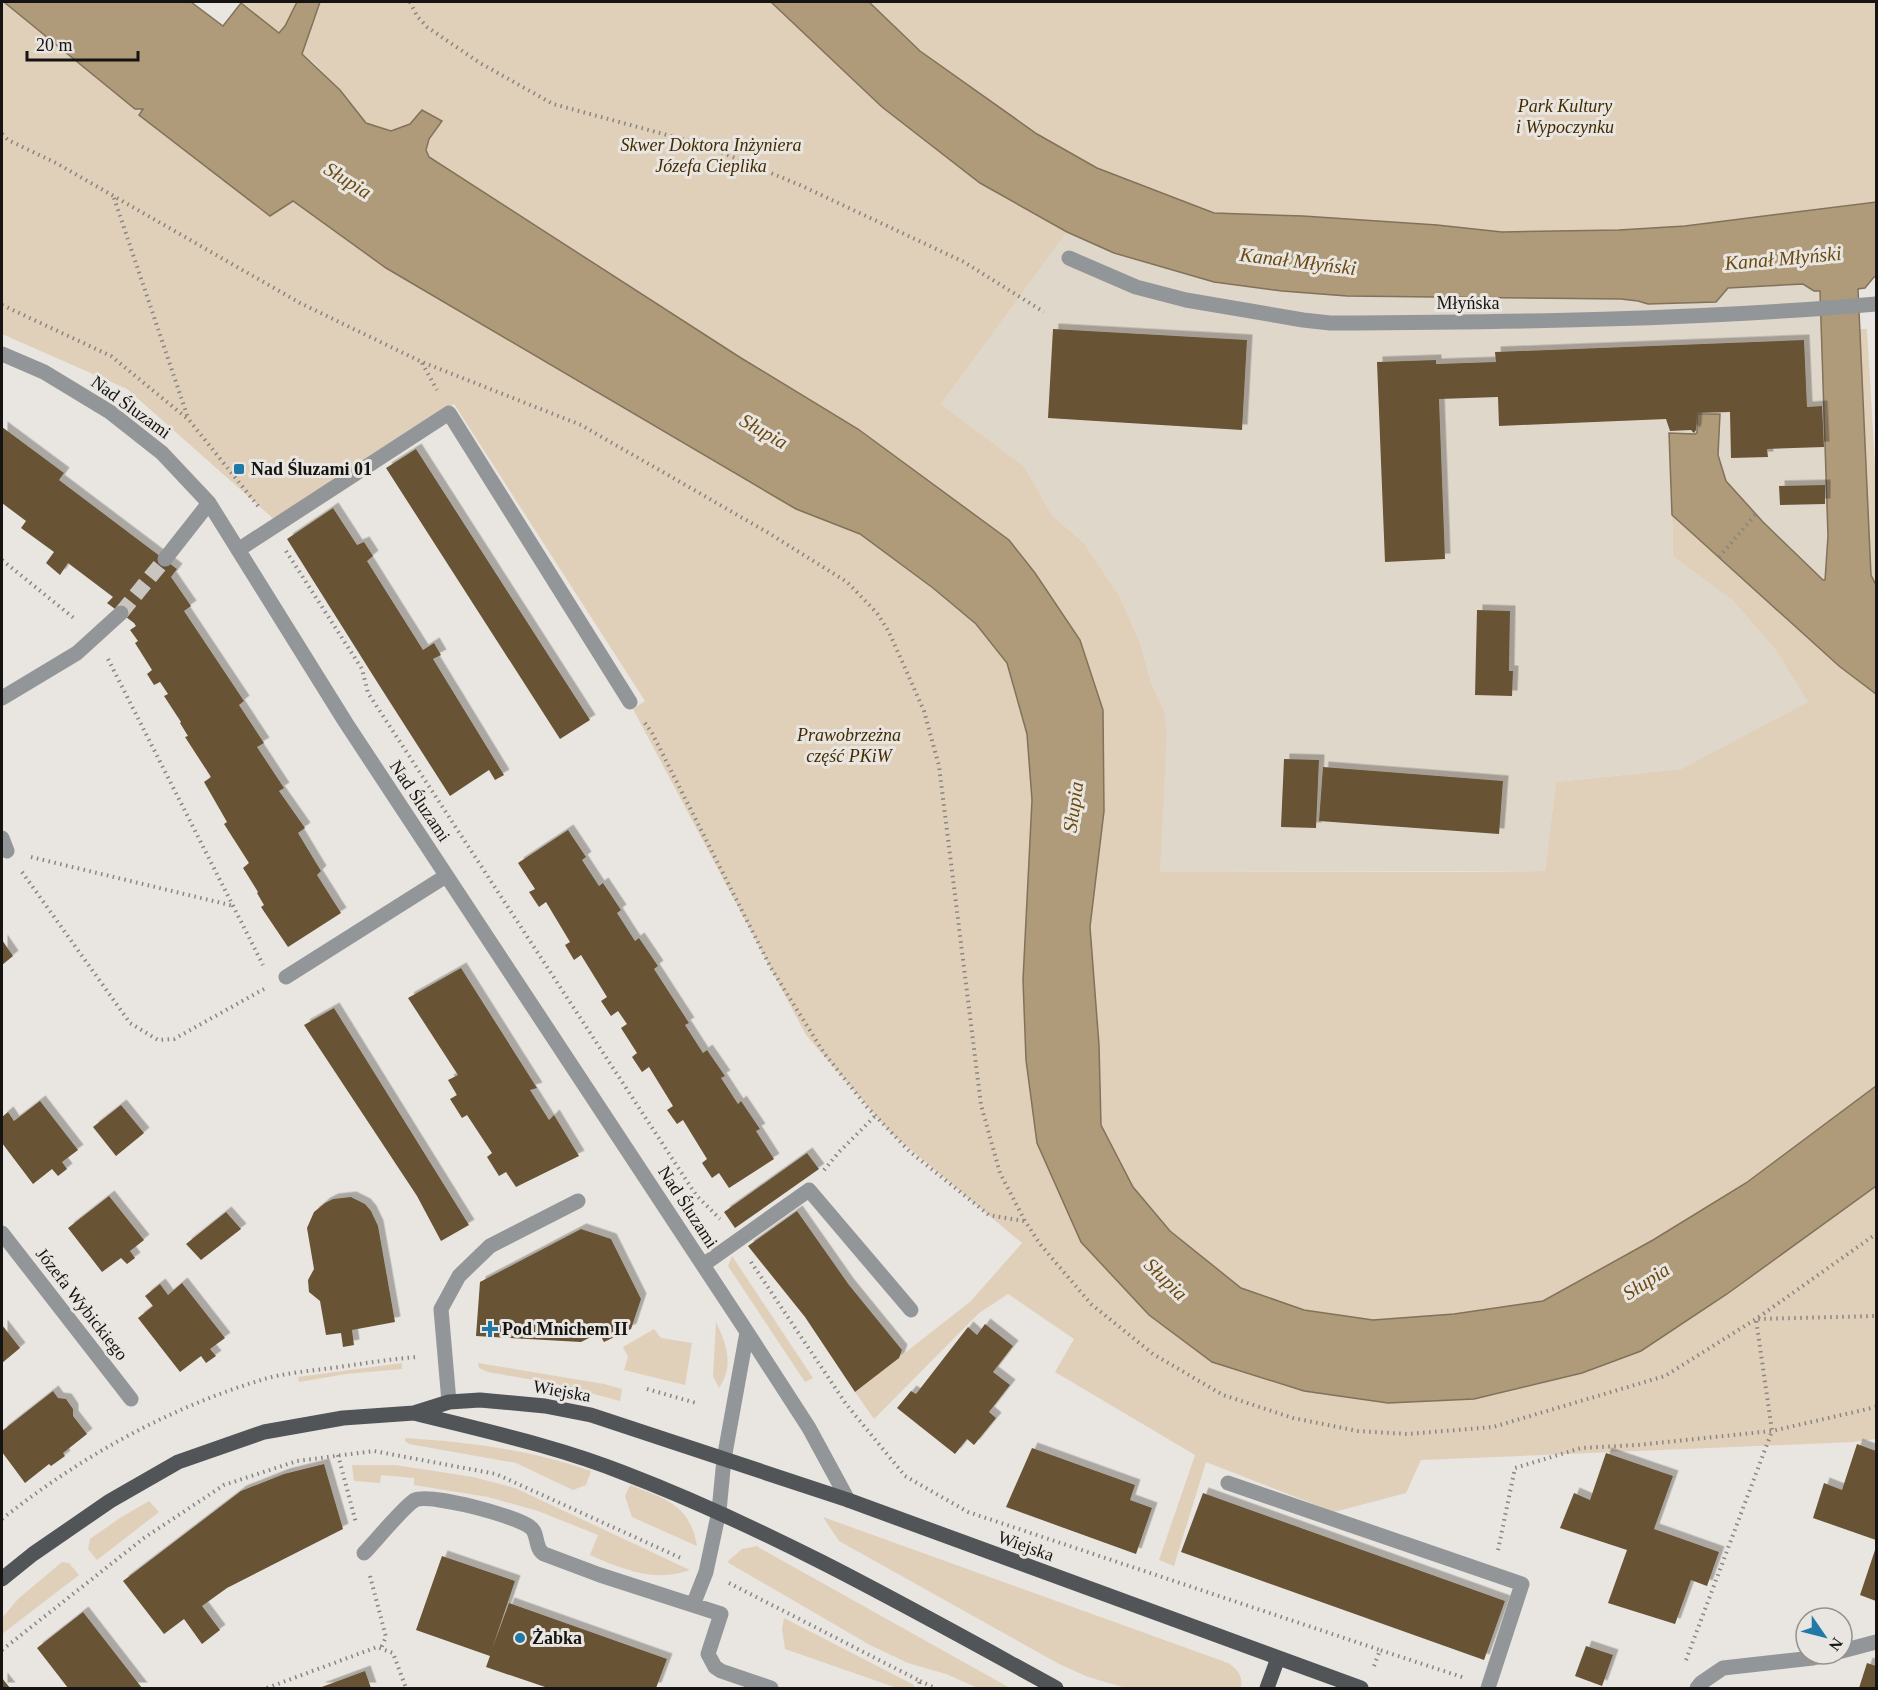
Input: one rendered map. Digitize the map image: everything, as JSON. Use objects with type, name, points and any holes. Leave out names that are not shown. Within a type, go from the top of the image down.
[{"type":"main road","name":"Wiejska","points":[[414,1413],[449,1402],[480,1400],[544,1406],[591,1415],[848,1500],[1361,1689]]},
{"type":"main road","points":[[2,1579],[33,1554],[110,1502],[178,1462],[264,1432],[343,1418],[414,1413],[555,1448],[623,1472],[719,1512],[875,1589],[1056,1689]]},
{"type":"main road","points":[[1267,1689],[1278,1658]]},
{"type":"street","name":"Młyńska","points":[[1069,258],[1136,287],[1176,297],[1281,317],[1330,323],[1552,322],[1869,305]]},
{"type":"street","name":"Nad Śluzami","points":[[2,354],[44,372],[110,412],[162,453],[209,503],[346,723],[809,1428],[848,1500]]},
{"type":"street","points":[[238,550],[449,413],[630,702]]},
{"type":"street","points":[[165,559],[209,503]]},
{"type":"street","points":[[2,698],[77,653],[121,613]]},
{"type":"street","points":[[279,981],[446,876]]},
{"type":"street","points":[[702,1265],[809,1190],[911,1310]]},
{"type":"street","points":[[449,1402],[441,1309],[459,1276],[490,1246],[578,1201]]},
{"type":"street","name":"Józefa Wybickiego","points":[[2,1233],[131,1399]]},
{"type":"street","points":[[693,1605],[706,1572],[719,1512],[724,1459],[747,1332]]},
{"type":"street","points":[[1228,1483],[1522,1584],[1488,1688]]},
{"type":"street","points":[[364,1553],[412,1501],[425,1498],[483,1508],[528,1525],[534,1531],[538,1547],[544,1554],[600,1575],[721,1614],[708,1654],[714,1667],[771,1689]]},
{"type":"street","points":[[1854,1648],[1876,1642]]},
{"type":"street","points":[[1697,1689],[1701,1683],[1723,1668],[1794,1660]]},
{"type":"path","points":[[410,2],[417,16],[427,27],[480,63],[553,104],[704,145],[802,186],[964,262],[1044,312]]},
{"type":"path","points":[[2,134],[8,140],[56,163],[300,303],[422,362],[581,425],[767,532],[847,582],[877,613],[924,711],[939,765],[981,1105],[1000,1173],[1040,1244],[1091,1304],[1153,1354],[1223,1395],[1293,1418],[1358,1431],[1407,1434],[1493,1427],[1665,1376],[1756,1320],[1876,1234]]},
{"type":"path","points":[[114,197],[189,420]]},
{"type":"path","points":[[2,304],[111,356],[189,420],[254,500],[362,669],[368,693],[696,1195],[726,1225],[846,1404],[905,1476],[968,1512],[1488,1688]]},
{"type":"path","points":[[1719,557],[1756,514]]},
{"type":"path","points":[[2,560],[97,637],[234,906],[279,981],[174,1039],[158,1040],[130,1023],[4,845]]},
{"type":"path","points":[[630,702],[652,733],[771,968],[824,1053],[875,1116],[909,1151],[989,1215],[1025,1221]]},
{"type":"path","points":[[4,845],[234,906]]},
{"type":"path","points":[[840,1151],[875,1116]]},
{"type":"path","points":[[1756,1320],[1876,1316]]},
{"type":"path","points":[[1690,1649],[1772,1431],[1756,1320]]},
{"type":"path","points":[[2,1519],[116,1441],[173,1413],[220,1394],[263,1379],[404,1358],[444,1355]]},
{"type":"path","points":[[647,1389],[696,1403]]},
{"type":"path","points":[[1494,1574],[1515,1468],[1581,1449],[1772,1431],[1876,1407]]},
{"type":"path","points":[[2,1650],[144,1538],[224,1485],[297,1461],[374,1451],[495,1474],[662,1548],[935,1689]]},
{"type":"path","points":[[267,1689],[377,1647],[393,1653],[406,1689]]},
{"type":"path","points":[[1373,1669],[1380,1650]]},
{"type":"path","points":[[918,1689],[920,1681]]},
{"type":"shaded area","points":[[1067,232],[1114,253],[1347,296],[1621,299],[1648,304],[1716,302],[1727,288],[1803,284],[1814,291],[1820,291],[1828,536],[1824,581],[1763,522],[1726,481],[1718,455],[1720,414],[1695,434],[1669,434],[1673,557],[1731,599],[1776,650],[1809,702],[1681,769],[1556,782],[1545,871],[1159,872],[1167,733],[1165,713],[1152,685],[1139,640],[1120,597],[1084,543],[1052,515],[1024,466],[941,404]]},
{"type":"green space","name":"Prawobrzeżna część PKiW","points":[[2,2],[143,108],[139,115],[270,216],[293,201],[386,268],[796,509],[860,534],[933,588],[976,624],[1007,663],[1027,734],[1032,800],[1023,980],[1026,1060],[1037,1143],[1150,1315],[1641,1351],[1727,1294],[1876,1186],[1876,1439],[1853,1442],[1421,1460],[1406,1493],[1334,1512],[1206,1462],[1174,1566],[1159,1560],[1195,1455],[1055,1372],[1074,1339],[1008,1294],[979,1313],[874,1419],[855,1392],[971,1301],[1022,1243],[891,1133],[806,1035],[633,709],[645,701],[454,404],[276,521],[127,389],[2,334]]},
{"type":"green space","name":"Skwer Doktora Inżyniera Józefa Cieplika","points":[[240,2],[771,2],[882,107],[980,183],[1067,232],[941,404],[1024,466],[1052,515],[1084,543],[1120,597],[1139,640],[1152,685],[1165,713],[1167,733],[1160,872],[1545,871],[1556,782],[1681,769],[1808,702],[1776,650],[1731,599],[1673,557],[1672,515],[1839,666],[1876,694],[1876,1086],[1746,1183],[1653,1240],[1543,1301],[1454,1314],[1373,1320],[1304,1310],[1241,1288],[1170,1231],[1133,1187],[1101,1125],[1099,1045],[1090,927],[1104,811],[1103,710],[1035,573],[1009,540],[858,429],[741,358],[429,157],[426,150],[429,139],[441,121],[410,124],[390,131],[366,123],[340,90],[315,64]]},
{"type":"green space","name":"Park Kultury i Wypoczynku","points":[[869,2],[1876,2],[1876,202],[1685,226],[1619,230],[1502,232],[1303,216],[1214,213],[1097,168],[1037,134],[920,51]]},
{"type":"green space","points":[[1860,329],[1867,329],[1876,482],[1876,585],[1871,575]]},
{"type":"green space","points":[[732,1256],[813,1378],[805,1382],[728,1266]]},
{"type":"green space","points":[[716,1322],[726,1347],[728,1364],[724,1380],[719,1388],[713,1376]]},
{"type":"green space","points":[[654,1329],[661,1338],[692,1343],[685,1385],[624,1370],[628,1357],[623,1347]]},
{"type":"green space","points":[[402,1363],[402,1369],[346,1374],[299,1382],[298,1377]]},
{"type":"green space","points":[[478,1363],[604,1384],[622,1389],[620,1401],[556,1384],[488,1372],[479,1368]]},
{"type":"green space","points":[[405,1438],[523,1452],[591,1471],[586,1485],[573,1490],[516,1463],[409,1444]]},
{"type":"green space","points":[[352,1465],[395,1465],[473,1477],[515,1488],[690,1570],[677,1574],[651,1575],[626,1569],[590,1555],[598,1535],[538,1511],[488,1497],[414,1485],[414,1478],[381,1475],[380,1483],[354,1481]]},
{"type":"green space","points":[[630,1485],[665,1499],[682,1512],[694,1532],[697,1546],[632,1517],[625,1496]]},
{"type":"green space","points":[[149,1501],[159,1512],[97,1560],[88,1549],[90,1539]]},
{"type":"green space","points":[[823,1517],[1228,1663],[1239,1674],[1241,1688],[1126,1688],[1088,1677],[1059,1664],[839,1541]]},
{"type":"green space","points":[[758,1546],[1010,1688],[978,1688],[946,1674],[908,1663],[870,1645],[727,1562],[742,1549]]},
{"type":"green space","points":[[62,1562],[69,1563],[79,1575],[2,1634],[2,1618],[18,1599]]},
{"type":"green space","points":[[784,1618],[914,1685],[913,1688],[897,1688],[785,1649],[782,1629]]},
{"type":"water","name":"Słupia","points":[[4,2],[191,2],[223,26],[241,3],[279,33],[297,2],[320,2],[302,54],[340,90],[366,123],[391,131],[410,124],[422,110],[442,121],[429,139],[426,150],[429,157],[741,358],[858,429],[1009,540],[1035,573],[1080,640],[1103,710],[1104,811],[1090,927],[1099,1045],[1101,1125],[1133,1187],[1170,1231],[1241,1288],[1304,1310],[1373,1320],[1454,1314],[1543,1301],[1653,1240],[1746,1183],[1876,1086],[1876,1186],[1727,1294],[1641,1351],[1582,1373],[1474,1399],[1388,1403],[1304,1391],[1212,1362],[1149,1315],[1081,1242],[1037,1143],[1026,1060],[1023,980],[1032,800],[1027,734],[1007,663],[976,624],[933,588],[860,534],[796,509],[386,268],[293,201],[270,216],[139,115],[143,109],[135,109]]},
{"type":"water","name":"Kanał Młyński","points":[[771,2],[869,2],[920,51],[1037,134],[1097,168],[1214,213],[1303,216],[1502,232],[1619,230],[1685,226],[1876,202],[1876,277],[1865,288],[1858,289],[1871,575],[1876,585],[1876,694],[1839,666],[1672,515],[1669,433],[1695,434],[1697,433],[1697,414],[1720,414],[1718,455],[1726,481],[1763,522],[1825,580],[1828,536],[1820,291],[1814,291],[1803,284],[1728,288],[1716,302],[1648,304],[1621,299],[1347,296],[1282,291],[1214,282],[1114,253],[1067,232],[980,183],[882,107]]},
{"type":"building","points":[[1053,329],[1247,340],[1242,430],[1048,418]]},
{"type":"building","points":[[1804,340],[1807,407],[1822,406],[1824,447],[1767,449],[1768,457],[1731,458],[1730,412],[1697,413],[1694,433],[1691,430],[1670,431],[1666,419],[1499,426],[1498,397],[1439,399],[1445,559],[1385,562],[1377,362],[1436,360],[1436,364],[1496,362],[1495,352]]},
{"type":"building","points":[[2,427],[64,473],[59,480],[177,569],[171,577],[191,606],[184,611],[244,701],[239,705],[264,743],[257,747],[284,788],[279,791],[305,828],[298,833],[321,871],[317,875],[341,913],[288,947],[261,907],[264,905],[258,892],[243,868],[249,863],[224,824],[227,822],[204,782],[211,777],[185,737],[188,736],[181,722],[164,696],[168,694],[160,682],[154,685],[147,674],[152,670],[135,643],[138,641],[130,630],[136,626],[107,603],[113,597],[68,563],[60,575],[46,563],[54,552],[21,528],[26,521],[2,503]]},
{"type":"building","points":[[416,449],[590,720],[560,739],[386,468]]},
{"type":"building","points":[[1825,485],[1825,504],[1780,505],[1779,486]]},
{"type":"building","points":[[333,508],[357,545],[364,542],[373,556],[367,561],[423,650],[434,643],[441,655],[433,659],[504,775],[495,780],[489,770],[450,796],[287,539]]},
{"type":"building","points":[[1477,610],[1510,611],[1509,671],[1513,671],[1512,696],[1475,695]]},
{"type":"building","points":[[1284,759],[1319,760],[1316,828],[1281,827]]},
{"type":"building","points":[[1323,767],[1503,781],[1499,834],[1319,821]]},
{"type":"building","points":[[568,830],[586,857],[582,860],[599,886],[603,883],[621,910],[617,913],[635,941],[639,938],[658,966],[654,969],[689,1023],[685,1025],[703,1053],[707,1050],[725,1076],[721,1078],[738,1104],[741,1101],[760,1129],[756,1131],[774,1159],[729,1188],[719,1173],[712,1178],[702,1163],[707,1159],[683,1120],[677,1124],[667,1110],[673,1106],[649,1067],[642,1072],[632,1057],[637,1053],[621,1028],[627,1024],[618,1011],[611,1016],[601,1001],[607,997],[581,955],[574,960],[565,945],[570,942],[546,902],[539,907],[529,892],[535,889],[518,863]]},
{"type":"building","points":[[2,940],[13,956],[2,965]]},
{"type":"building","points":[[461,968],[537,1088],[530,1090],[549,1120],[554,1115],[579,1156],[516,1187],[506,1172],[499,1176],[487,1157],[492,1153],[467,1115],[462,1118],[450,1099],[457,1095],[448,1080],[458,1075],[408,998]]},
{"type":"building","points":[[334,1008],[469,1225],[441,1241],[417,1196],[304,1025]]},
{"type":"building","points":[[40,1101],[78,1150],[62,1162],[67,1169],[58,1176],[52,1169],[33,1184],[2,1143],[2,1117],[8,1112],[14,1121]]},
{"type":"building","points":[[121,1105],[144,1133],[116,1156],[93,1127]]},
{"type":"building","points":[[807,1153],[819,1169],[735,1228],[724,1212]]},
{"type":"building","points":[[109,1196],[144,1240],[130,1251],[135,1258],[127,1264],[121,1258],[102,1272],[68,1228]]},
{"type":"building","points":[[351,1197],[365,1204],[378,1226],[395,1322],[352,1330],[354,1345],[343,1347],[341,1333],[326,1335],[320,1301],[309,1292],[308,1280],[314,1269],[307,1228],[314,1212],[325,1203],[333,1199]]},
{"type":"building","points":[[797,1211],[849,1285],[902,1350],[899,1358],[855,1392],[805,1317],[748,1246]]},
{"type":"building","points":[[226,1212],[241,1229],[201,1260],[186,1244]]},
{"type":"building","points":[[581,1229],[611,1239],[641,1299],[631,1329],[604,1342],[599,1333],[581,1342],[476,1336],[480,1282]]},
{"type":"building","points":[[182,1283],[225,1338],[210,1349],[216,1356],[206,1363],[201,1356],[180,1372],[138,1318],[153,1306],[145,1296],[160,1284],[168,1295]]},
{"type":"building","points":[[985,1324],[1013,1346],[993,1372],[1010,1385],[989,1412],[996,1418],[974,1445],[967,1439],[955,1454],[897,1408],[911,1391],[916,1394],[968,1327],[977,1335]]},
{"type":"building","points":[[2,1325],[20,1348],[2,1363]]},
{"type":"building","points":[[53,1391],[58,1398],[66,1399],[73,1409],[73,1416],[87,1434],[63,1453],[65,1456],[51,1466],[49,1464],[25,1483],[2,1452],[2,1431]]},
{"type":"building","points":[[1857,1444],[1876,1451],[1876,1540],[1813,1518],[1824,1483],[1842,1490]]},
{"type":"building","points":[[1032,1448],[1135,1485],[1130,1500],[1152,1508],[1136,1554],[1006,1507]]},
{"type":"building","points":[[1606,1453],[1673,1476],[1654,1529],[1719,1552],[1707,1586],[1691,1580],[1675,1624],[1608,1603],[1627,1550],[1560,1528],[1574,1493],[1590,1500]]},
{"type":"building","points":[[324,1464],[343,1529],[227,1588],[202,1606],[220,1630],[202,1644],[184,1619],[164,1634],[123,1581],[241,1491],[284,1474]]},
{"type":"building","points":[[1203,1493],[1505,1601],[1484,1660],[1181,1552]]},
{"type":"building","points":[[1876,1547],[1876,1601],[1860,1595]]},
{"type":"building","points":[[442,1556],[515,1581],[492,1649],[509,1603],[667,1659],[656,1688],[548,1688],[486,1667],[490,1656],[416,1630]]},
{"type":"building","points":[[83,1612],[142,1688],[68,1688],[37,1648]]},
{"type":"building","points":[[1586,1646],[1613,1655],[1602,1686],[1575,1676]]},
{"type":"building","points":[[1867,1663],[1876,1666],[1876,1688],[1859,1688]]},
{"type":"building","points":[[365,1671],[371,1688],[319,1688]]},
{"type":"building","points":[[2,1678],[10,1688],[2,1688]]},
{"type":"tunnel","points":[[121,613],[165,559]]},
{"type":"place","name":"Nad Śluzami 01","points":[[239,469]]},
{"type":"place","name":"Pod Mnichem II","points":[[490,1329]]},
{"type":"place","name":"Żabka","points":[[520,1638]]}]
